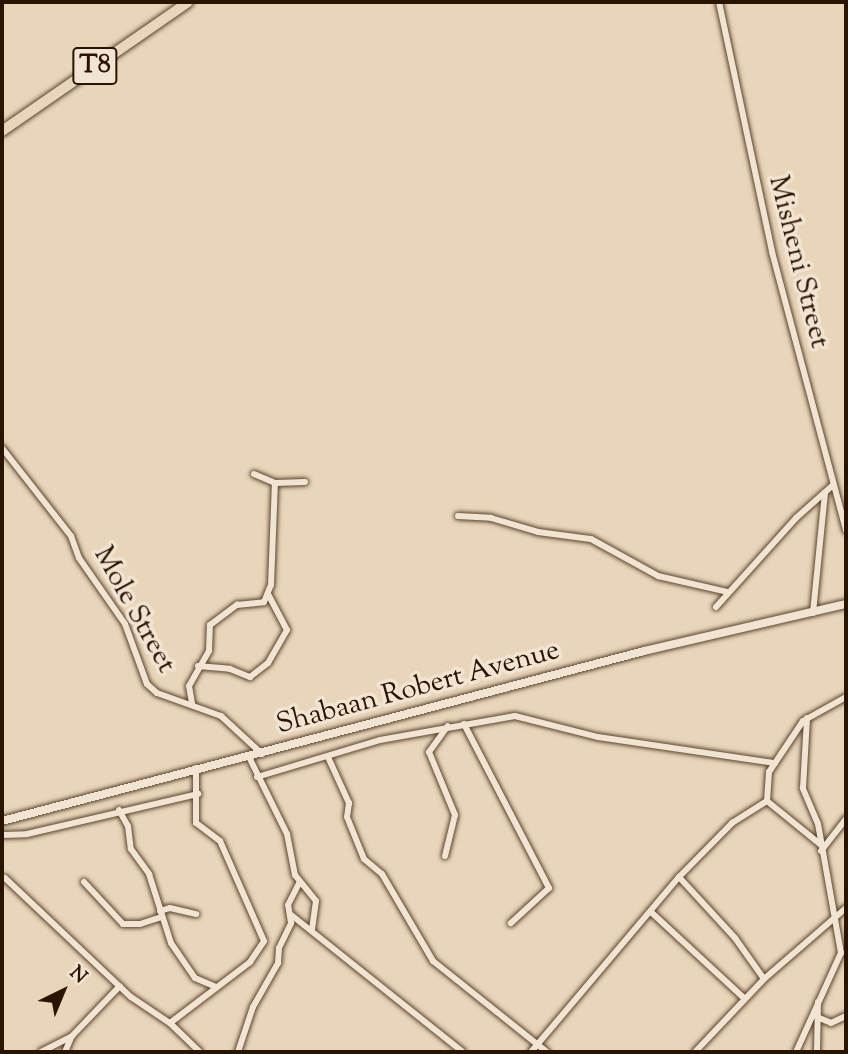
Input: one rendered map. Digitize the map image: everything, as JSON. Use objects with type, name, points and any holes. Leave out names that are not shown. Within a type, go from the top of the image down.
[{"type":"highway","name":"T8","points":[[2,131],[188,2]]},
{"type":"street","name":"Misheni Street","points":[[719,2],[766,229],[846,530]]},
{"type":"street","name":"Mole Street","points":[[2,448],[71,536],[79,558],[125,624],[147,684],[157,693],[192,703],[222,716],[262,754]]},
{"type":"street","points":[[254,474],[275,483],[305,482]]},
{"type":"street","points":[[192,703],[189,686],[210,648],[212,623],[237,605],[264,603],[268,594],[275,567],[270,518],[275,483]]},
{"type":"street","points":[[716,607],[833,485]]},
{"type":"street","points":[[813,613],[825,492]]},
{"type":"street","points":[[458,516],[491,517],[538,532],[591,539],[658,576],[729,592]]},
{"type":"street","points":[[198,666],[230,669],[250,677],[268,663],[287,631],[268,594]]},
{"type":"street","name":"Shabaan Robert Avenue","points":[[2,821],[644,651],[846,604]]},
{"type":"street","points":[[820,848],[767,801],[767,781],[775,763],[807,718],[846,697]]},
{"type":"street","points":[[257,777],[380,740],[448,726],[526,716],[598,737],[775,763]]},
{"type":"street","points":[[796,1052],[818,997],[840,958],[816,815],[803,788],[807,718]]},
{"type":"street","points":[[464,724],[549,888],[511,923]]},
{"type":"street","points":[[445,856],[455,815],[429,752],[448,726]]},
{"type":"street","points":[[250,757],[257,777],[287,834],[299,883],[316,901],[312,931]]},
{"type":"street","points":[[328,757],[349,803],[347,817],[364,859],[382,874],[433,961],[547,1052]]},
{"type":"street","points":[[170,1023],[258,954],[264,936],[231,874],[220,842],[196,823],[197,768]]},
{"type":"street","points":[[2,835],[27,834],[119,810],[198,794]]},
{"type":"street","points":[[531,1052],[679,877],[732,823],[767,801]]},
{"type":"street","points":[[119,810],[128,826],[131,849],[149,874],[161,914],[186,969],[199,982],[214,986]]},
{"type":"street","points":[[820,848],[846,819]]},
{"type":"street","points":[[679,877],[727,929],[764,979]]},
{"type":"street","points":[[5,878],[147,1011],[170,1023],[200,1052]]},
{"type":"street","points":[[84,882],[122,923],[140,924],[170,908],[196,914]]},
{"type":"street","points":[[238,1052],[253,1007],[278,963],[290,914],[288,905],[299,883]]},
{"type":"street","points":[[695,1052],[744,998],[846,908]]},
{"type":"street","points":[[651,912],[744,998]]},
{"type":"street","points":[[290,914],[463,1052]]},
{"type":"street","points":[[41,1052],[72,1036],[120,986]]},
{"type":"street","points":[[817,1052],[818,997]]},
{"type":"street","points":[[817,1017],[831,1023],[846,1016]]},
{"type":"street","points":[[65,1052],[72,1036]]}]
